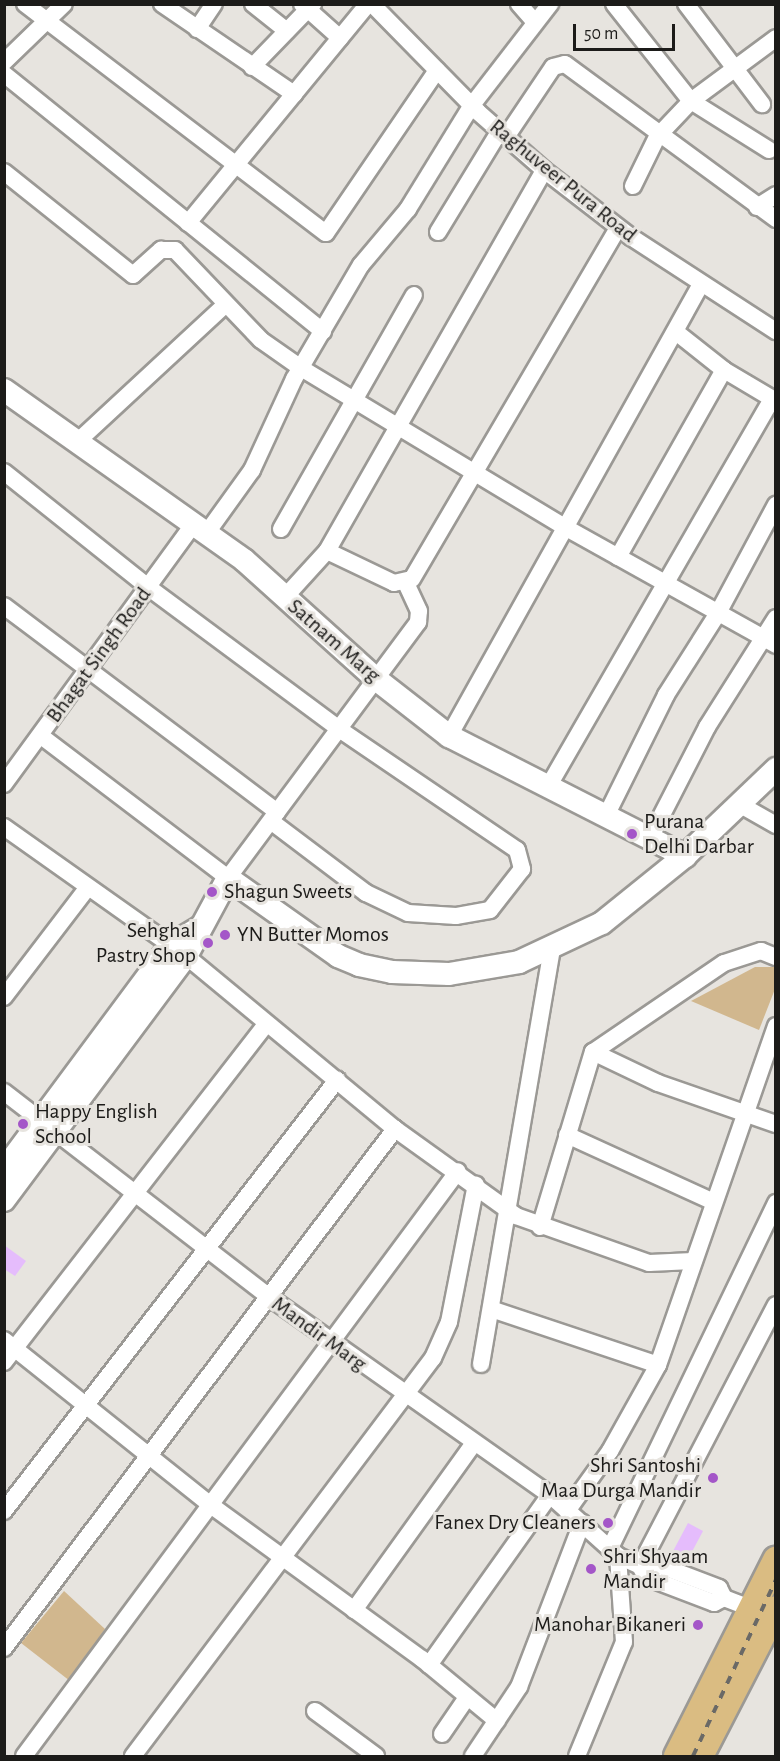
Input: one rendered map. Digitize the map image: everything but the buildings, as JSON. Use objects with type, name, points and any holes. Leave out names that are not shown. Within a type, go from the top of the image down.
[{"type":"main road","points":[[700,1756],[768,1615],[776,1560]]},
{"type":"main road","points":[[677,1756],[768,1615]]},
{"type":"street","points":[[25,4],[326,233],[437,70]]},
{"type":"street","points":[[4,62],[64,4]]},
{"type":"street","points":[[162,4],[294,94]]},
{"type":"street","points":[[197,29],[214,4]]},
{"type":"street","points":[[252,4],[287,31]]},
{"type":"street","points":[[188,223],[370,4]]},
{"type":"street","name":"Raghuveer Pura Road","points":[[370,4],[502,134],[544,170],[618,228],[700,286],[776,331]]},
{"type":"street","points":[[519,4],[534,21]]},
{"type":"street","name":"Bhagat Singh Road","points":[[4,784],[148,587],[252,470],[301,368],[361,265],[408,209],[472,105],[534,21],[550,4]]},
{"type":"street","points":[[614,4],[691,101],[770,150]]},
{"type":"street","points":[[686,4],[762,104]]},
{"type":"street","points":[[252,67],[308,6],[340,38]]},
{"type":"street","points":[[633,186],[657,137],[691,101],[776,38]]},
{"type":"street","points":[[438,232],[502,134],[559,63],[657,137],[776,219]]},
{"type":"street","points":[[4,74],[323,331]]},
{"type":"street","points":[[285,597],[327,551],[544,170]]},
{"type":"street","points":[[4,172],[134,275],[167,247],[225,305],[301,368],[397,429],[568,529],[770,641]]},
{"type":"street","points":[[757,207],[776,195]]},
{"type":"street","points":[[406,583],[618,228]]},
{"type":"street","points":[[449,736],[568,529],[700,286]]},
{"type":"street","points":[[281,529],[350,400],[414,295]]},
{"type":"street","points":[[77,442],[225,305]]},
{"type":"street","points":[[548,787],[664,582],[774,400],[723,370],[676,332]]},
{"type":"street","points":[[618,557],[723,370]]},
{"type":"street","name":"Satnam Marg","points":[[4,390],[199,530],[285,597],[376,679],[449,736],[685,856]]},
{"type":"street","points":[[4,472],[148,587],[339,729],[517,850],[522,869],[503,895],[481,914],[408,913],[366,893],[275,817],[4,606]]},
{"type":"street","points":[[606,816],[666,695],[718,613],[776,506]]},
{"type":"street","points":[[327,551],[394,584],[406,583]]},
{"type":"street","points":[[4,1200],[48,1126],[179,950],[199,928],[228,878],[418,622],[419,611],[406,583]]},
{"type":"street","points":[[650,838],[707,727],[770,641],[776,618]]},
{"type":"street","points":[[41,736],[228,878],[338,956],[392,972],[474,970],[552,950],[602,923],[685,856],[776,769]]},
{"type":"street","points":[[739,804],[776,825]]},
{"type":"street","points":[[4,827],[179,950],[395,1129],[458,1171],[509,1210],[540,1227],[649,1263],[693,1261]]},
{"type":"street","points":[[4,997],[88,887]]},
{"type":"street","points":[[482,1364],[494,1310],[552,950]]},
{"type":"street","points":[[540,1227],[593,1052],[724,963],[761,951],[776,957]]},
{"type":"street","points":[[4,1362],[10,1344],[136,1192],[266,1024]]},
{"type":"street","points":[[567,1511],[610,1451],[658,1365],[712,1201],[746,1116],[776,1026]]},
{"type":"street","points":[[593,1052],[746,1116],[776,1124]]},
{"type":"street","points":[[4,1511],[337,1080]]},
{"type":"street","name":"Mandir Marg","points":[[4,1092],[207,1246],[269,1297],[402,1395],[550,1495],[614,1552],[640,1566],[646,1577],[714,1603],[724,1598],[768,1615]]},
{"type":"street","points":[[4,1170],[48,1126]]},
{"type":"street","points":[[4,1648],[395,1129]]},
{"type":"street","points":[[567,1135],[712,1201]]},
{"type":"street","points":[[24,1756],[334,1344],[458,1171]]},
{"type":"street","points":[[141,1753],[282,1555],[402,1395],[433,1359],[449,1322],[476,1185]]},
{"type":"street","points":[[577,1756],[624,1642],[614,1552],[776,1203]]},
{"type":"street","points":[[640,1566],[776,1305]]},
{"type":"street","points":[[494,1310],[658,1365]]},
{"type":"street","points":[[10,1344],[87,1403],[212,1506],[282,1555],[429,1665],[466,1700],[496,1721]]},
{"type":"street","points":[[354,1610],[474,1443]]},
{"type":"street","points":[[429,1665],[550,1495]]},
{"type":"street","points":[[473,1756],[519,1687],[582,1523]]},
{"type":"street","points":[[442,1734],[466,1700]]},
{"type":"street","points":[[315,1711],[376,1756]]},
{"type":"shaded area","points":[[755,967],[775,967],[775,989],[759,1030],[691,1001]]},
{"type":"shaded area","points":[[64,1591],[105,1629],[70,1681],[21,1643]]},
{"type":"railway","points":[[693,1756],[776,1580]]},
{"type":"place","name":"Purana Delhi Darbar","points":[[632,834]]},
{"type":"place","name":"Shagun Sweets","points":[[212,892]]},
{"type":"place","name":"YN Butter Momos","points":[[225,935]]},
{"type":"place","name":"Sehghal Pastry Shop","points":[[208,943]]},
{"type":"place","name":"Happy English School","points":[[23,1124]]},
{"type":"place","name":"Shri Santoshi Maa Durga Mandir","points":[[713,1478]]},
{"type":"place","name":"Fanex Dry Cleaners","points":[[608,1523]]},
{"type":"place","name":"Shri Shyaam Mandir","points":[[591,1569]]},
{"type":"place","name":"Manohar Bikaneri","points":[[698,1625]]}]
